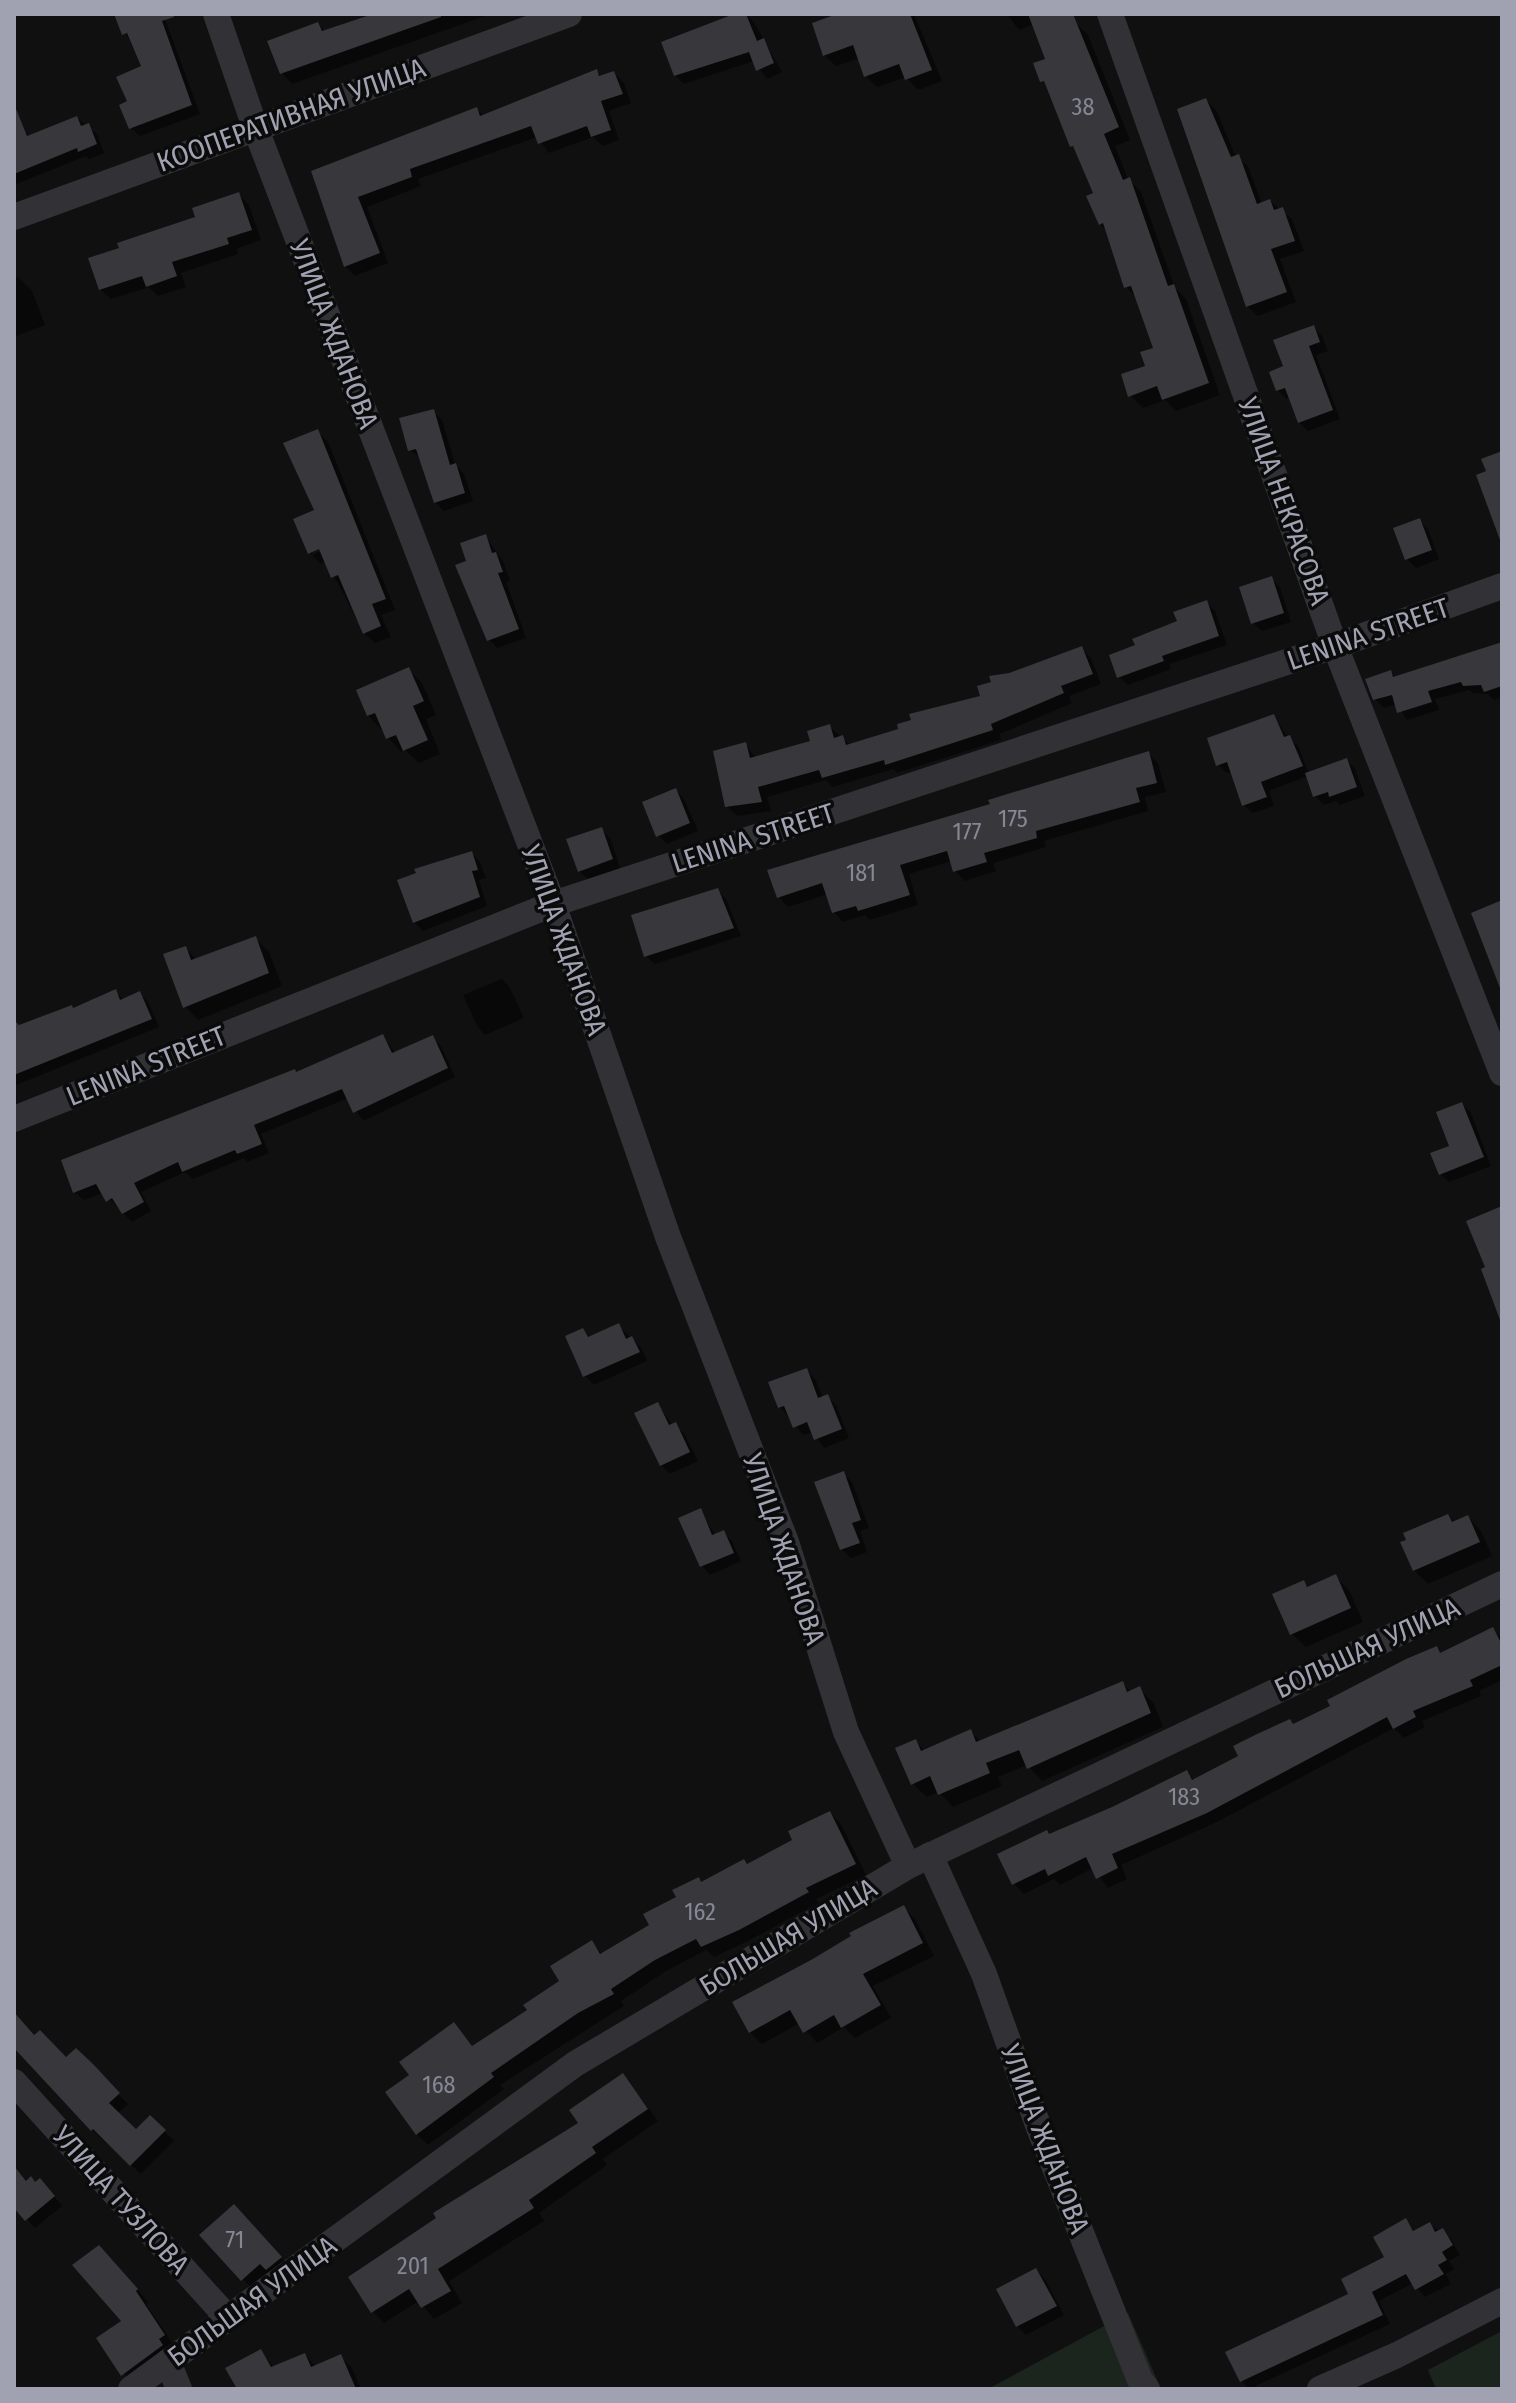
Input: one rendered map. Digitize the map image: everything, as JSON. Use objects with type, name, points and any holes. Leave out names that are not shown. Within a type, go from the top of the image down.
[{"type":"street","name":"УЛИЦА ЖДАНОВА","points":[[216,14],[255,127],[553,904],[668,1237],[786,1542],[846,1732],[984,1974],[1039,2128],[1143,2385]]},
{"type":"street","name":"КООПЕРАТИВНАЯ УЛИЦА","points":[[14,217],[569,14]]},
{"type":"street","name":"УЛИЦА НЕКРАСОВА","points":[[1110,14],[1335,646],[1502,1073]]},
{"type":"street","name":"LENINA STREET","points":[[14,1119],[553,904],[1335,646],[1502,586]]},
{"type":"street","name":"БОЛЬШАЯ УЛИЦА","points":[[131,2389],[575,2064],[919,1860],[1502,1584]]},
{"type":"street","name":"УЛИЦА ТУЗЛОВА","points":[[14,2082],[228,2318]]},
{"type":"street","points":[[1320,2389],[1397,2355],[1502,2301]]},
{"type":"street","points":[[168,2362],[179,2389]]},
{"type":"shaded area","points":[[1128,2313],[1161,2389],[988,2389]]},
{"type":"shaded area","points":[[1502,2331],[1502,2389],[1436,2389],[1428,2370]]},
{"type":"building","points":[[114,14],[174,14],[174,17],[162,21],[192,105],[129,129],[119,105],[127,101],[116,77],[141,66],[127,33],[122,35]]},
{"type":"building","points":[[373,14],[441,14],[441,17],[280,74],[267,41],[318,22],[322,31]]},
{"type":"building","points":[[734,14],[746,14],[757,41],[764,38],[774,63],[756,71],[749,52],[674,76],[661,42]]},
{"type":"building","points":[[837,14],[910,14],[932,70],[905,80],[899,64],[864,77],[853,45],[823,56],[812,23]]},
{"type":"building","points":[[1028,14],[1073,14],[1119,127],[1104,134],[1123,180],[1130,177],[1168,286],[1174,284],[1209,383],[1162,400],[1157,386],[1128,397],[1121,374],[1145,366],[1140,352],[1153,348],[1131,286],[1124,288],[1103,223],[1099,225],[1086,196],[1093,193],[1073,146],[1070,147],[1044,81],[1040,82],[1033,63],[1045,59]]},
{"type":"building","points":[[597,69],[599,76],[614,71],[623,94],[601,101],[611,130],[591,137],[587,126],[538,144],[531,126],[410,169],[412,177],[358,197],[380,253],[344,267],[311,171],[477,107],[480,116]]},
{"type":"building","points":[[1206,98],[1231,157],[1239,154],[1257,204],[1270,199],[1274,210],[1283,207],[1295,241],[1271,249],[1287,292],[1246,307],[1177,109]]},
{"type":"building","points":[[14,104],[27,136],[77,116],[81,126],[89,123],[97,144],[78,152],[77,148],[14,174]]},
{"type":"building","points":[[239,192],[252,230],[227,238],[229,244],[172,262],[177,276],[146,287],[142,276],[99,290],[88,258],[119,248],[117,243],[195,217],[192,208]]},
{"type":"building","points":[[1314,325],[1320,342],[1309,346],[1333,410],[1298,423],[1285,388],[1276,391],[1269,372],[1283,366],[1273,340]]},
{"type":"building","points":[[434,409],[450,465],[456,463],[465,493],[434,503],[416,449],[408,451],[399,418]]},
{"type":"building","points":[[318,429],[386,599],[372,604],[381,626],[363,634],[338,575],[331,578],[319,549],[308,554],[293,519],[314,510],[283,443]]},
{"type":"building","points":[[1502,451],[1500,540],[1476,475],[1486,471],[1481,459]]},
{"type":"building","points":[[1420,518],[1432,550],[1405,560],[1393,528]]},
{"type":"building","points":[[486,534],[503,572],[498,573],[519,629],[487,641],[455,565],[466,561],[460,543]]},
{"type":"building","points":[[1272,576],[1284,613],[1251,624],[1239,587]]},
{"type":"building","points":[[1207,600],[1219,636],[1162,656],[1164,661],[1117,678],[1109,655],[1135,645],[1132,639],[1177,621],[1173,612]]},
{"type":"building","points":[[1502,642],[1502,686],[1484,692],[1481,685],[1463,686],[1461,682],[1428,691],[1432,702],[1397,713],[1392,695],[1373,700],[1365,679],[1391,670],[1393,677]]},
{"type":"building","points":[[1082,646],[1093,674],[1061,686],[1064,693],[991,724],[993,730],[885,765],[884,760],[822,778],[819,770],[758,787],[762,802],[725,807],[713,751],[746,742],[750,758],[810,741],[807,731],[830,724],[834,738],[843,735],[846,745],[898,729],[897,724],[911,720],[909,714],[980,696],[977,686],[991,682],[989,676],[1009,673]]},
{"type":"building","points":[[409,667],[424,701],[413,706],[428,740],[403,751],[396,735],[386,739],[375,713],[367,716],[356,690]]},
{"type":"building","points":[[1274,714],[1284,737],[1290,735],[1303,766],[1261,782],[1267,797],[1242,806],[1227,762],[1216,766],[1207,738]]},
{"type":"building","points":[[1149,751],[1157,783],[1136,788],[1140,802],[1036,831],[1037,838],[984,853],[987,862],[953,872],[947,851],[900,865],[910,895],[858,911],[856,906],[832,913],[822,883],[777,898],[767,870],[990,804],[988,800]]},
{"type":"building","points":[[1347,758],[1357,787],[1329,797],[1328,792],[1313,797],[1305,773]]},
{"type":"building","points":[[676,788],[690,823],[656,837],[642,802]]},
{"type":"building","points":[[602,827],[613,859],[578,872],[566,839]]},
{"type":"building","points":[[472,851],[478,870],[472,871],[480,897],[413,923],[397,880],[416,873],[414,869]]},
{"type":"building","points":[[718,888],[734,928],[644,957],[631,915]]},
{"type":"building","points":[[1502,900],[1502,987],[1500,988],[1471,913]]},
{"type":"building","points":[[256,936],[269,973],[183,1008],[163,954],[186,946],[191,960]]},
{"type":"building","points":[[116,989],[120,1000],[140,991],[152,1019],[14,1075],[14,1020],[19,1025],[72,1005],[73,1008]]},
{"type":"building","points":[[383,1034],[392,1053],[433,1035],[448,1068],[353,1113],[342,1089],[254,1125],[262,1144],[237,1154],[235,1150],[182,1172],[178,1162],[134,1183],[144,1202],[122,1214],[112,1198],[106,1202],[96,1184],[73,1193],[61,1160],[295,1069],[296,1072]]},
{"type":"building","points":[[1462,1102],[1484,1157],[1439,1175],[1430,1153],[1449,1146],[1436,1112]]},
{"type":"building","points":[[1502,1206],[1500,1320],[1481,1269],[1485,1267],[1466,1221]]},
{"type":"building","points":[[619,1323],[626,1339],[632,1336],[640,1352],[583,1377],[565,1336],[583,1328],[588,1337]]},
{"type":"building","points":[[807,1368],[818,1398],[828,1394],[842,1429],[814,1440],[807,1422],[793,1428],[784,1406],[778,1408],[768,1382]]},
{"type":"building","points":[[658,1402],[669,1425],[676,1422],[690,1452],[660,1466],[634,1413]]},
{"type":"building","points":[[844,1471],[861,1520],[852,1523],[860,1543],[840,1550],[814,1482]]},
{"type":"building","points":[[701,1508],[712,1535],[724,1530],[734,1553],[700,1567],[678,1518]]},
{"type":"building","points":[[1448,1514],[1452,1522],[1468,1515],[1480,1542],[1413,1571],[1400,1542],[1406,1540],[1403,1533]]},
{"type":"building","points":[[1336,1574],[1351,1608],[1290,1635],[1272,1594],[1304,1580],[1307,1587]]},
{"type":"building","points":[[1493,1627],[1502,1645],[1502,1665],[1470,1680],[1473,1686],[1413,1711],[1416,1717],[1393,1729],[1387,1717],[1207,1813],[1112,1854],[1118,1868],[1096,1879],[1086,1857],[1048,1876],[1045,1869],[1012,1885],[997,1854],[1047,1830],[1049,1834],[1112,1807],[1187,1770],[1192,1780],[1238,1756],[1233,1746],[1290,1719],[1293,1724],[1330,1706],[1327,1700],[1406,1659],[1437,1646],[1440,1653]]},
{"type":"building","points":[[1123,1681],[1127,1692],[1140,1686],[1151,1713],[1027,1769],[1019,1750],[986,1763],[990,1773],[938,1795],[930,1776],[911,1785],[895,1748],[916,1739],[921,1751],[971,1729],[976,1742]]},
{"type":"building","points":[[830,1811],[856,1864],[806,1888],[809,1892],[739,1930],[701,1947],[696,1939],[655,1960],[611,1989],[614,1994],[578,2013],[491,2073],[494,2077],[416,2135],[385,2092],[409,2075],[399,2062],[454,2022],[472,2046],[527,2010],[523,2005],[559,1981],[550,1966],[592,1940],[600,1954],[649,1925],[643,1914],[676,1897],[672,1890],[699,1877],[701,1882],[744,1859],[747,1864],[792,1840],[788,1831]]},
{"type":"building","points":[[904,1905],[923,1943],[863,1974],[881,2005],[841,2028],[834,2015],[803,2033],[790,2010],[749,2033],[732,2002],[811,1960],[851,1936],[849,1933]]},
{"type":"building","points":[[14,2012],[34,2035],[40,2030],[66,2057],[76,2048],[94,2065],[120,2093],[109,2103],[136,2129],[150,2115],[166,2130],[130,2166],[93,2129],[91,2131],[14,2048]]},
{"type":"building","points":[[623,2073],[648,2109],[592,2147],[596,2153],[529,2200],[534,2208],[438,2269],[451,2291],[421,2308],[409,2289],[371,2313],[348,2277],[436,2218],[433,2213],[578,2123],[569,2110]]},
{"type":"building","points":[[14,2166],[26,2181],[31,2176],[35,2182],[40,2178],[55,2196],[25,2221],[14,2208]]},
{"type":"building","points":[[234,2204],[282,2257],[266,2270],[260,2264],[241,2281],[199,2235]]},
{"type":"building","points":[[1406,2218],[1413,2231],[1430,2222],[1435,2232],[1443,2228],[1453,2245],[1442,2252],[1447,2260],[1438,2265],[1444,2274],[1415,2290],[1406,2274],[1372,2292],[1383,2315],[1240,2382],[1225,2352],[1348,2294],[1341,2279],[1384,2257],[1373,2237]]},
{"type":"building","points":[[99,2245],[138,2289],[136,2291],[165,2335],[159,2339],[163,2345],[121,2376],[96,2338],[121,2321],[72,2265]]},
{"type":"building","points":[[1036,2268],[1057,2306],[1016,2327],[996,2289]]},
{"type":"building","points":[[261,2349],[271,2367],[305,2353],[311,2367],[341,2354],[356,2389],[237,2389],[225,2368]]}]
